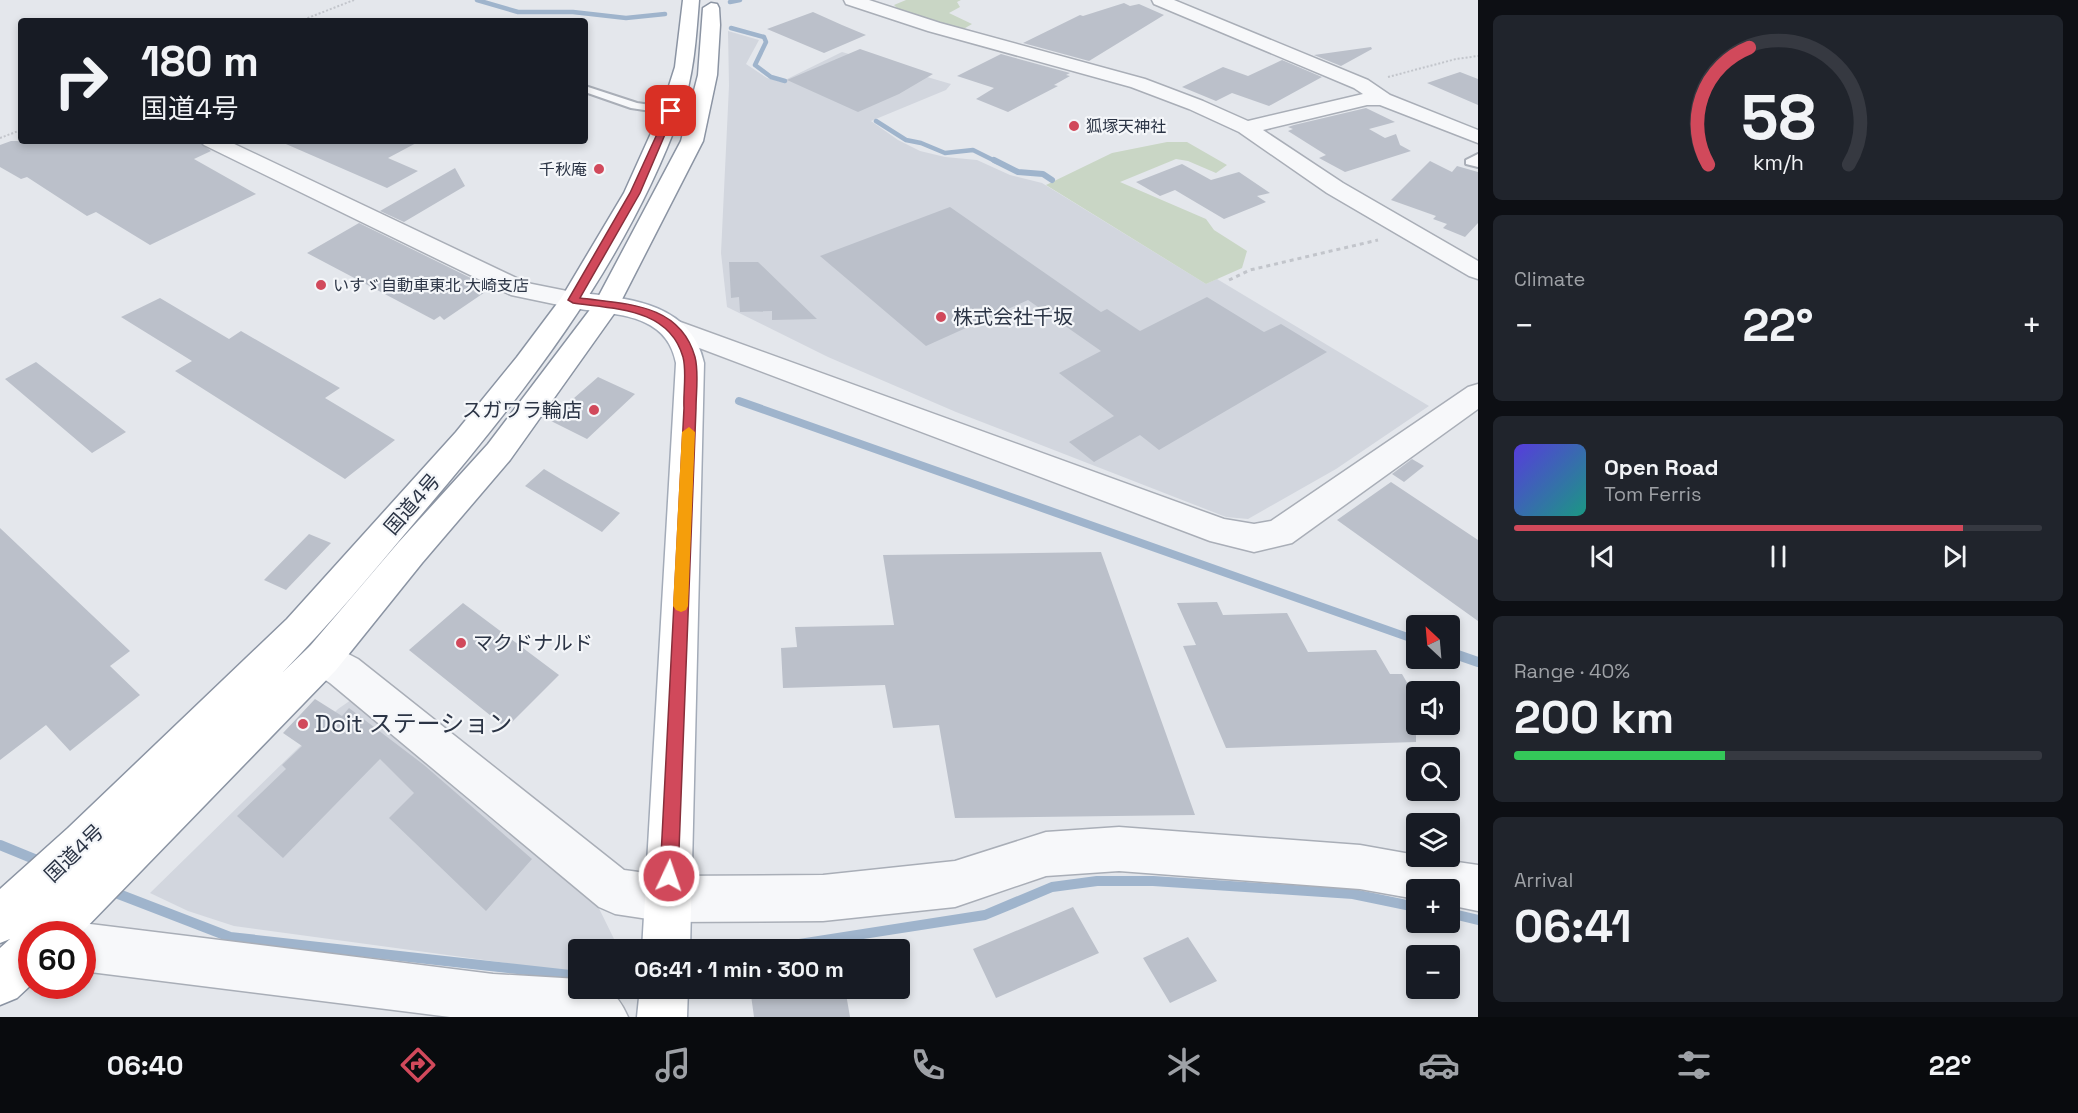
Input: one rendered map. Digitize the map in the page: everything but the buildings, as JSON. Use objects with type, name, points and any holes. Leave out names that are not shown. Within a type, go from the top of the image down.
[{"type":"main road","name":"国道4号","points":[[37,921],[103,853],[338,588],[467,440],[527,364],[590,302],[671,111],[684,67],[691,0]]},
{"type":"main road","name":"国道4号","points":[[103,853],[323,658],[410,553],[499,452],[692,141],[700,116],[709,66],[711,0]]},
{"type":"main road","points":[[590,302],[658,316],[675,329],[689,357],[690,408],[666,939]]},
{"type":"main road","name":"国道4号","points":[[0,981],[18,951]]},
{"type":"street","points":[[852,0],[934,27],[1138,83],[1196,105],[1246,128],[1335,188],[1478,271]]},
{"type":"street","points":[[1160,0],[1361,84],[1383,99],[1478,137]]},
{"type":"street","points":[[1246,128],[1367,99],[1383,99]]},
{"type":"street","points":[[217,144],[520,289],[590,302]]},
{"type":"street","points":[[675,329],[1222,532],[1254,538],[1280,533],[1478,394]]},
{"type":"street","points":[[323,658],[344,671],[615,891],[647,939]]},
{"type":"street","points":[[729,939],[823,898],[955,884],[1046,854],[1119,849],[1360,867],[1478,888]]},
{"type":"street","points":[[96,935],[486,1007],[583,1004],[603,1017]]},
{"type":"lane","points":[[588,90],[635,106],[671,111]]},
{"type":"lane","points":[[1478,157],[1470,162],[1478,164]]},
{"type":"path","points":[[308,18],[354,0]]},
{"type":"path","points":[[1361,84],[1456,59],[1478,56]]},
{"type":"path","points":[[0,138],[18,131]]},
{"type":"path","points":[[1229,280],[1250,270],[1411,233]]},
{"type":"shaded area","points":[[728,31],[759,40],[746,64],[767,78],[781,82],[842,52],[951,84],[946,90],[871,121],[898,140],[920,151],[945,157],[977,160],[1010,175],[1042,183],[1206,284],[1217,279],[1429,406],[1336,469],[1248,519],[1226,517],[956,412],[828,357],[727,307],[721,253],[729,86]]},
{"type":"shaded area","points":[[351,700],[587,884],[614,939],[568,939],[568,972],[234,926],[188,911],[150,893],[338,709]]},
{"type":"green space","points":[[906,0],[961,0],[957,2],[960,7],[949,13],[972,24],[960,31],[901,12],[894,5]]},
{"type":"green space","points":[[1167,142],[1187,142],[1227,165],[1216,173],[1188,161],[1176,159],[1120,182],[1206,219],[1214,230],[1247,251],[1242,268],[1206,284],[1046,185],[1112,153]]},
{"type":"waterway","points":[[477,0],[518,12],[573,12],[626,18],[665,14]]},
{"type":"waterway","points":[[730,2],[740,0]]},
{"type":"waterway","points":[[731,28],[764,37],[766,42],[755,65],[771,77],[785,81]]},
{"type":"waterway","points":[[876,121],[906,140],[921,143],[945,153],[973,150],[997,162]]},
{"type":"waterway","points":[[994,160],[1018,172],[1043,174],[1052,180]]},
{"type":"waterway","points":[[739,401],[1406,636]]},
{"type":"waterway","points":[[1460,656],[1478,662]]},
{"type":"waterway","points":[[0,845],[44,863]]},
{"type":"waterway","points":[[831,939],[985,915],[1052,887],[1097,881],[1153,881],[1353,894],[1406,905]]},
{"type":"waterway","points":[[108,890],[230,937],[568,975]]},
{"type":"waterway","points":[[1460,916],[1478,920]]},
{"type":"slow traffic","points":[[681,606],[689,432]]},
{"type":"place","name":"狐塚天神社","points":[[1074,126]]},
{"type":"place","name":"千秋庵","points":[[599,169]]},
{"type":"place","name":"いすゞ自動車東北 大崎支店","points":[[321,285]]},
{"type":"place","name":"株式会社千坂","points":[[941,317]]},
{"type":"place","name":"スガワラ輪店","points":[[594,410]]},
{"type":"place","name":"マクドナルド","points":[[461,643]]},
{"type":"place","name":"Doit ステーション","points":[[303,724]]},
{"type":"route","points":[[669,876],[690,408],[689,357],[675,329],[658,316],[628,308],[573,300],[635,193],[671,111]]}]
